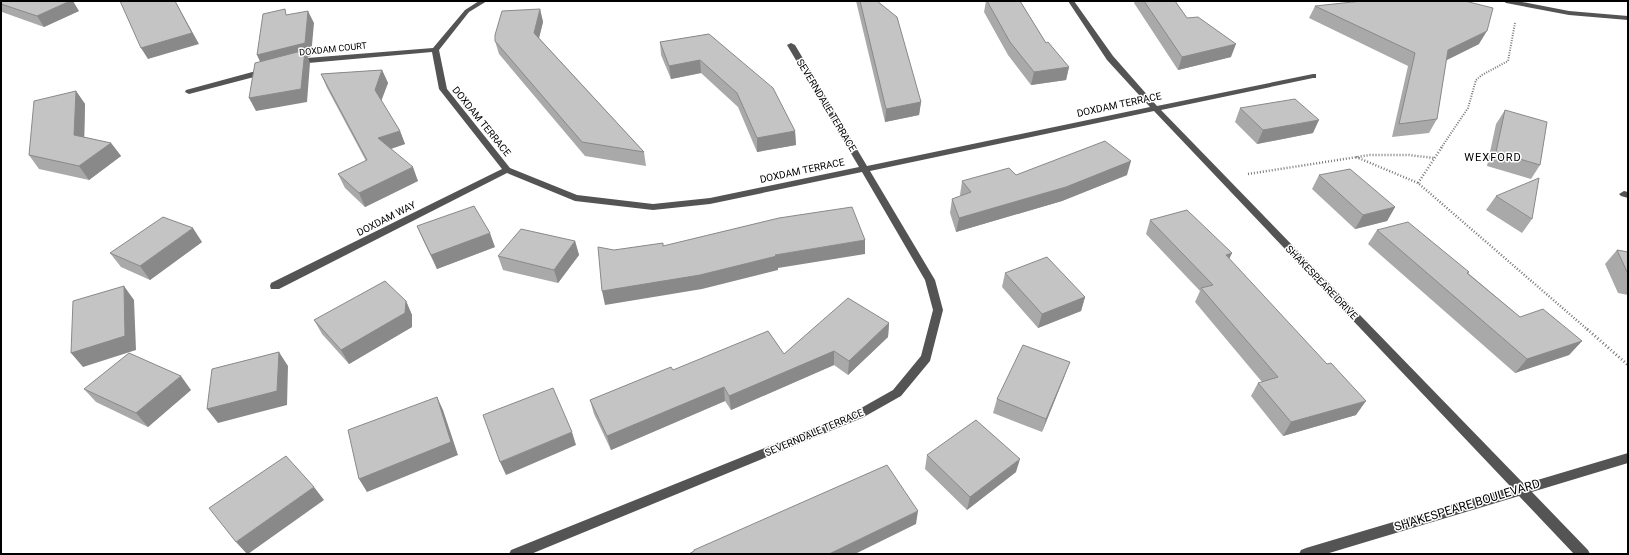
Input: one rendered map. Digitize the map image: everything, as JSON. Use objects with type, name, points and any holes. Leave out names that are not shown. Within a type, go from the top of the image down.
[{"type":"street","points":[[435,50],[467,11],[484,1]]},
{"type":"street","name":"SHAKESPEARE DRIVE","points":[[1071,1],[1110,58],[1155,108],[1583,554]]},
{"type":"street","points":[[1506,1],[1569,13],[1628,18]]},
{"type":"street","name":"SEVERNDALE TERRACE","points":[[516,554],[858,415],[897,392],[926,358],[938,310],[930,280],[791,45]]},
{"type":"street","name":"DOXDAM COURT","points":[[292,64],[307,60],[435,50]]},
{"type":"street","name":"DOXDAM TERRACE","points":[[435,50],[443,89],[507,170],[575,198],[653,207],[710,201],[1313,76]]},
{"type":"street","points":[[189,92],[277,68]]},
{"type":"street","name":"DOXDAM WAY","points":[[275,286],[507,170]]},
{"type":"street","name":"SHAKESPEARE BOULEVARD","points":[[1306,554],[1628,458]]},
{"type":"path","points":[[1418,183],[1468,108],[1476,80],[1508,60],[1516,22]]},
{"type":"path","points":[[1222,178],[1356,157],[1392,155],[1434,158]]},
{"type":"path","points":[[1356,157],[1418,183],[1628,365]]},
{"type":"building","points":[[1,1],[70,1],[37,16],[1,4]]},
{"type":"building","points":[[120,1],[175,1],[192,33],[141,48]]},
{"type":"building","points":[[860,1],[877,1],[897,17],[921,102],[886,109]]},
{"type":"building","points":[[987,1],[1020,1],[1046,43],[1048,42],[1069,67],[1034,72],[1010,42]]},
{"type":"building","points":[[1144,1],[1175,1],[1187,18],[1198,17],[1236,44],[1182,57]]},
{"type":"building","points":[[1362,1],[1465,1],[1493,8],[1487,31],[1448,50],[1437,119],[1399,124],[1415,53],[1315,6]]},
{"type":"building","points":[[285,9],[286,15],[308,11],[305,43],[257,55],[263,14]]},
{"type":"building","points":[[540,9],[534,33],[644,152],[582,142],[495,41],[495,35],[502,11]]},
{"type":"building","points":[[709,34],[773,88],[795,131],[757,138],[737,93],[700,60],[669,66],[660,42]]},
{"type":"building","points":[[305,50],[301,89],[249,98],[255,63]]},
{"type":"building","points":[[382,70],[375,90],[400,131],[378,138],[413,167],[359,193],[338,174],[367,160],[321,74]]},
{"type":"building","points":[[76,91],[74,135],[111,143],[79,166],[29,155],[34,101]]},
{"type":"building","points":[[1295,99],[1319,120],[1263,130],[1240,108]]},
{"type":"building","points":[[1505,110],[1547,122],[1540,165],[1496,152]]},
{"type":"building","points":[[1105,141],[1131,161],[1066,187],[959,218],[952,199],[971,192],[962,181],[1009,168],[1016,175]]},
{"type":"building","points":[[1350,169],[1395,207],[1363,215],[1319,175]]},
{"type":"building","points":[[1539,178],[1532,219],[1496,196]]},
{"type":"building","points":[[474,206],[490,233],[431,255],[417,226]]},
{"type":"building","points":[[852,207],[865,240],[775,255],[777,256],[700,275],[602,291],[598,247],[614,250],[663,243],[663,246],[779,218]]},
{"type":"building","points":[[1187,210],[1232,253],[1226,255],[1327,364],[1331,363],[1366,401],[1291,422],[1258,383],[1278,377],[1201,288],[1213,285],[1150,220]]},
{"type":"building","points":[[163,217],[193,228],[140,266],[110,253]]},
{"type":"building","points":[[1408,222],[1469,272],[1467,273],[1520,317],[1543,309],[1582,341],[1527,359],[1377,230]]},
{"type":"building","points":[[521,229],[575,241],[554,270],[498,256]]},
{"type":"building","points":[[1617,250],[1628,252],[1628,274]]},
{"type":"building","points":[[1047,257],[1085,297],[1042,314],[1005,273]]},
{"type":"building","points":[[385,281],[406,301],[405,313],[341,350],[314,320]]},
{"type":"building","points":[[124,286],[125,336],[71,353],[73,301]]},
{"type":"building","points":[[848,298],[889,323],[849,361],[834,351],[729,396],[724,387],[607,436],[590,400],[671,367],[673,370],[768,331],[784,354]]},
{"type":"building","points":[[1023,345],[1070,362],[1046,419],[997,399]]},
{"type":"building","points":[[279,352],[277,391],[207,409],[212,369]]},
{"type":"building","points":[[129,353],[181,376],[136,413],[84,389]]},
{"type":"building","points":[[553,388],[572,432],[500,462],[483,415]]},
{"type":"building","points":[[437,397],[451,442],[359,479],[348,430]]},
{"type":"building","points":[[976,420],[1020,459],[970,497],[927,455]]},
{"type":"building","points":[[286,456],[314,487],[236,542],[209,508]]},
{"type":"building","points":[[887,465],[918,511],[829,554],[689,554],[694,550]]},
{"type":"district","name":"WEXFORD","points":[[1493,157]]}]
